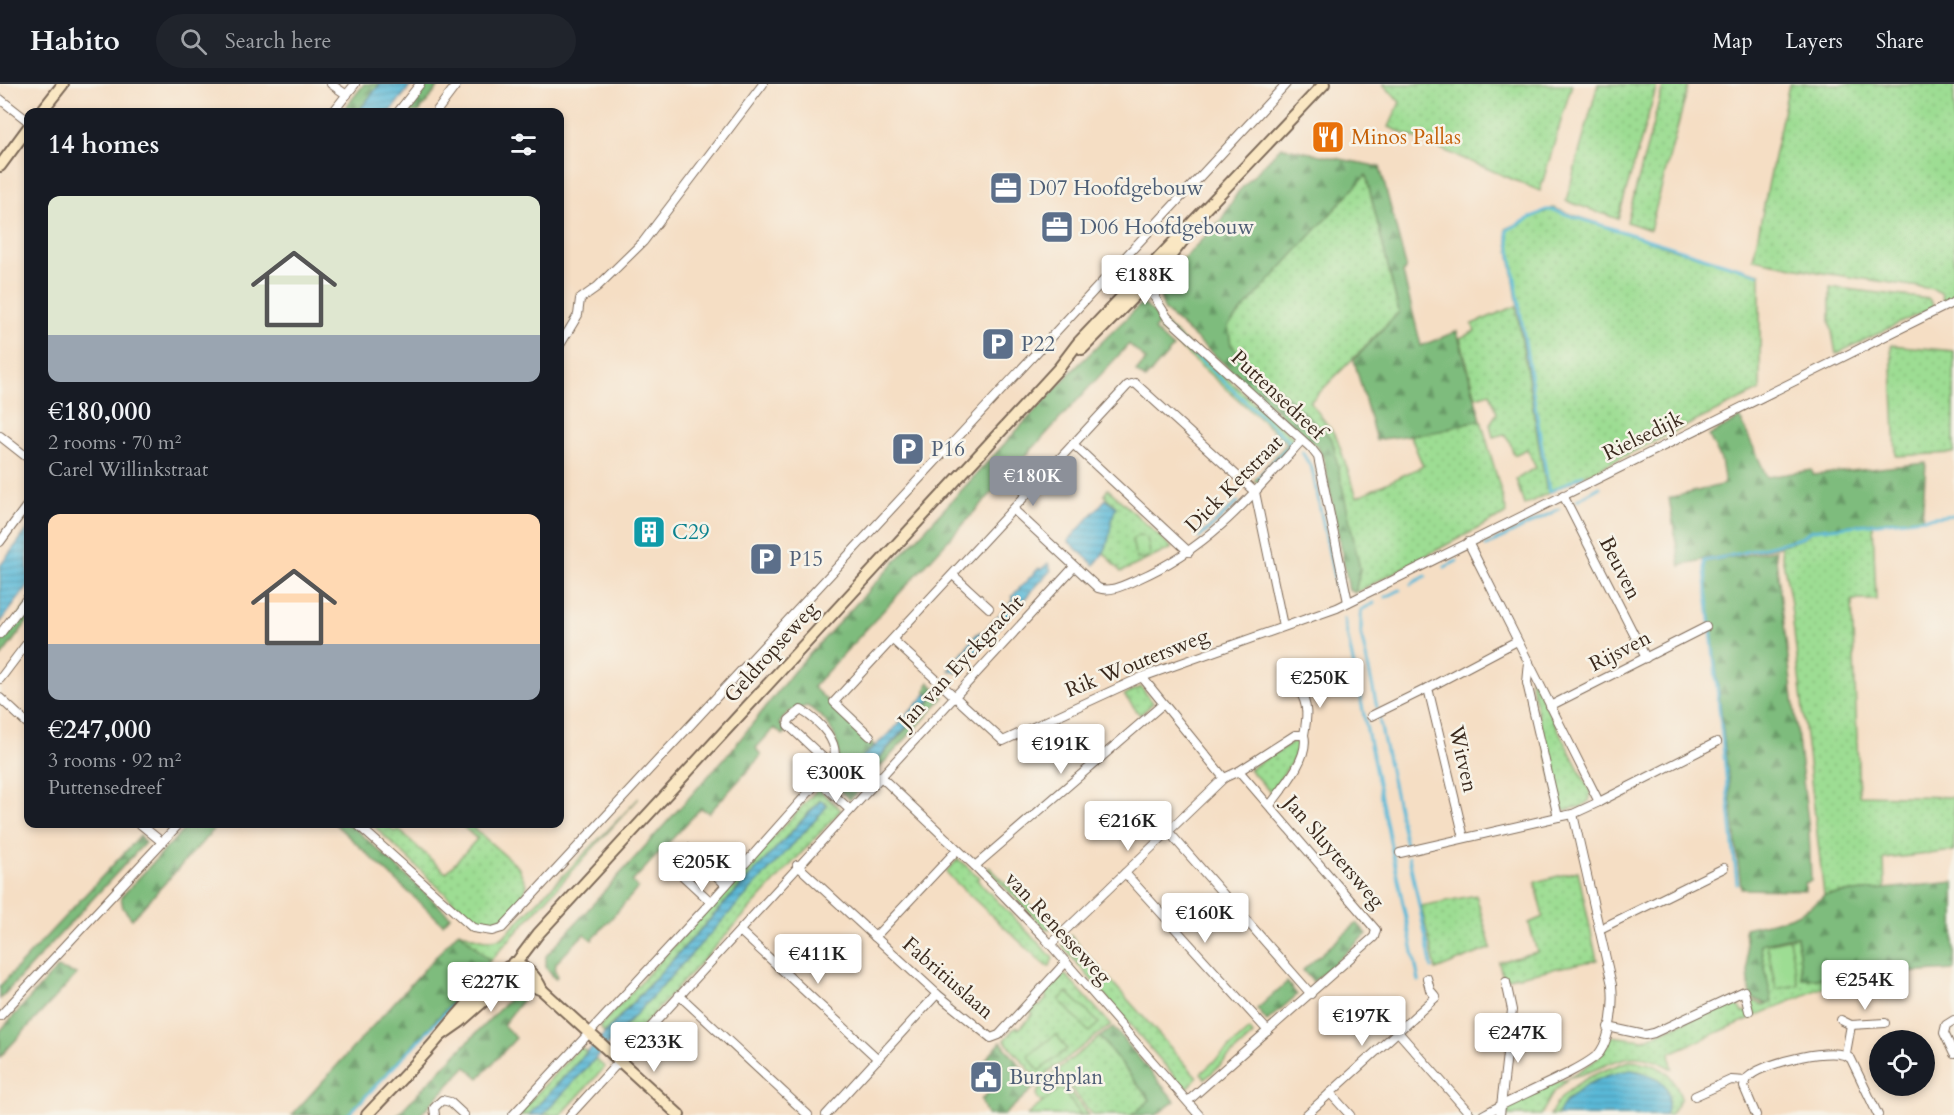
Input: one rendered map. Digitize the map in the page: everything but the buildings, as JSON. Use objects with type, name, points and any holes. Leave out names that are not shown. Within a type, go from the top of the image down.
[{"type":"main road","points":[[44,108],[63,84]]},
{"type":"main road","name":"Geldropseweg","points":[[367,1115],[440,1036],[460,1022],[495,991],[513,963],[1059,368],[1085,336],[1314,101],[1324,84]]},
{"type":"main road","points":[[0,166],[24,133]]},
{"type":"main road","name":"Geldropseweg","points":[[1059,368],[1083,348],[1157,273],[1202,215]]},
{"type":"main road","points":[[513,963],[525,967],[538,980],[542,990],[679,1115]]},
{"type":"street","points":[[331,84],[347,95]]},
{"type":"street","points":[[336,108],[355,84]]},
{"type":"street","points":[[401,108],[420,84]]},
{"type":"street","points":[[438,108],[457,84]]},
{"type":"street","points":[[564,338],[578,315],[580,299],[597,287],[643,242],[763,84]]},
{"type":"street","points":[[361,828],[473,928],[492,932],[502,928],[1286,84]]},
{"type":"street","points":[[0,99],[24,118]]},
{"type":"street","name":"Puttensedreef","points":[[1157,273],[1155,298],[1167,317],[1315,452],[1320,463],[1348,602]]},
{"type":"street","name":"Rielsedijk","points":[[1348,602],[1954,302]]},
{"type":"street","points":[[1946,306],[1954,312]]},
{"type":"street","points":[[870,736],[834,702],[1128,385],[1135,383],[1256,492],[1283,626]]},
{"type":"street","points":[[0,436],[24,455]]},
{"type":"street","name":"Dick Ketstraat","points":[[1014,510],[1098,588],[1111,590],[1147,575],[1189,552],[1228,521],[1302,440]]},
{"type":"street","points":[[1073,444],[1189,552]]},
{"type":"street","name":"Beuven","points":[[1563,495],[1646,658]]},
{"type":"street","points":[[0,542],[24,509]]},
{"type":"street","points":[[1468,542],[1599,802]]},
{"type":"street","name":"Jan van Eyckgracht","points":[[570,1115],[1074,567]]},
{"type":"street","points":[[953,575],[990,608]]},
{"type":"street","points":[[0,634],[24,602]]},
{"type":"street","name":"Rik Woutersweg","points":[[955,697],[1003,741],[1142,677],[1348,602]]},
{"type":"street","name":"Rijsven","points":[[1551,706],[1706,627]]},
{"type":"street","points":[[893,640],[955,697]]},
{"type":"street","points":[[1371,716],[1517,641]]},
{"type":"street","points":[[0,679],[24,647]]},
{"type":"street","points":[[1529,662],[1527,683],[1558,817]]},
{"type":"street","points":[[1142,677],[1224,778]]},
{"type":"street","name":"Witven","points":[[1428,688],[1464,838]]},
{"type":"street","points":[[1270,805],[1303,754],[1306,744],[1304,735],[1306,704],[1299,690]]},
{"type":"street","points":[[0,699],[24,720]]},
{"type":"street","points":[[975,866],[1163,704]]},
{"type":"street","points":[[513,1115],[592,1035],[832,766],[835,754],[829,736],[818,720],[801,710],[789,720],[788,725],[832,766]]},
{"type":"street","points":[[1051,944],[1224,778],[1295,735],[1304,735]]},
{"type":"street","points":[[1400,853],[1573,814],[1717,742]]},
{"type":"street","name":"Jan Sluytersweg","points":[[1188,1101],[1374,937],[1376,930],[1239,771]]},
{"type":"street","name":"van Renesseweg","points":[[880,776],[975,866],[1051,944],[1199,1115]]},
{"type":"street","points":[[820,782],[849,809]]},
{"type":"street","points":[[1483,1115],[1501,1104],[1590,1062],[1605,1043],[1613,998],[1600,929],[1573,814]]},
{"type":"street","points":[[145,828],[162,842]]},
{"type":"street","points":[[0,1016],[175,828]]},
{"type":"street","points":[[1168,831],[1311,994]]},
{"type":"street","points":[[711,902],[670,864],[676,849],[687,848],[726,885]]},
{"type":"street","points":[[874,937],[957,850]]},
{"type":"street","name":"Fabritiuslaan","points":[[797,866],[937,994],[991,1038],[999,1035],[1066,962]]},
{"type":"street","points":[[1600,929],[1724,868]]},
{"type":"street","points":[[1125,873],[1268,1031]]},
{"type":"street","points":[[740,930],[878,1059]]},
{"type":"street","points":[[1306,1115],[1436,997],[1430,990],[1427,978]]},
{"type":"street","points":[[1500,1115],[1512,1010],[1506,982]]},
{"type":"street","points":[[1608,1027],[1645,1035],[1654,1033],[1744,991],[1749,1011]]},
{"type":"street","points":[[826,1115],[937,994]]},
{"type":"street","points":[[679,995],[808,1115]]},
{"type":"street","points":[[1841,1020],[1851,1025],[1885,1023]]},
{"type":"street","points":[[1954,1020],[1946,1025],[1944,1033],[1954,1054]]},
{"type":"street","points":[[1846,1053],[1851,1025]]},
{"type":"street","points":[[1398,1032],[1471,1115]]},
{"type":"street","points":[[1756,1115],[1746,1092],[1746,1081],[1752,1074],[1782,1061],[1837,1052],[1846,1053],[1851,1059],[1878,1115]]},
{"type":"street","points":[[1695,1096],[1731,1080],[1746,1081]]},
{"type":"street","points":[[1330,1093],[1350,1115]]},
{"type":"street","points":[[435,1115],[434,1108],[442,1101],[450,1102],[464,1115]]},
{"type":"street","points":[[1314,1107],[1321,1115]]},
{"type":"green space","points":[[364,84],[380,84],[361,108],[345,108]]},
{"type":"green space","points":[[425,84],[441,84],[422,108],[406,108]]},
{"type":"green space","points":[[1383,84],[1572,84],[1540,191],[1389,127],[1400,102]]},
{"type":"green space","points":[[1598,84],[1657,85],[1618,219],[1566,201]]},
{"type":"green space","points":[[1667,84],[1689,84],[1650,230],[1627,222],[1663,86],[1666,87]]},
{"type":"green space","points":[[1789,84],[1954,84],[1954,297],[1944,302],[1941,293],[1933,289],[1823,273],[1753,259]]},
{"type":"green space","points":[[1281,147],[1380,167],[1406,266],[1403,273],[1421,346],[1457,331],[1481,420],[1440,431],[1376,440],[1354,360],[1399,312],[1366,175],[1228,326],[1231,345],[1332,439],[1360,569],[1355,593],[1349,590],[1324,460],[1318,448],[1164,310],[1157,286],[1221,220],[1238,192]]},
{"type":"green space","points":[[1366,174],[1399,312],[1310,402],[1336,436],[1357,497],[1423,466],[1410,435],[1481,420],[1507,513],[1355,593],[1360,569],[1327,434],[1231,345],[1227,326]]},
{"type":"green space","points":[[1553,208],[1676,250],[1760,273],[1760,390],[1524,505],[1516,479],[1536,468],[1527,449],[1514,455],[1509,440],[1504,434],[1493,437],[1490,424],[1497,413],[1490,393],[1476,397],[1460,338],[1475,331],[1472,324],[1516,306],[1546,489],[1506,229]]},
{"type":"green space","points":[[1830,287],[1929,299],[1933,307],[1836,354],[1830,321]]},
{"type":"green space","points":[[1142,303],[1162,320],[1154,330],[1173,348],[1145,379],[1136,372],[1146,360],[1129,344],[813,687],[874,745],[838,783],[845,788],[876,762],[931,701],[931,696],[925,691],[929,682],[944,697],[850,800],[829,779],[838,759],[836,739],[831,729],[816,712],[807,706],[788,712],[779,724],[786,732],[783,735],[774,728],[756,748],[761,756],[709,813],[701,808],[632,882],[638,888],[592,940],[584,934],[556,963],[555,971],[558,976],[555,979],[546,968],[546,956],[731,751],[794,671],[1071,372]]},
{"type":"green space","points":[[1164,323],[1293,437],[1292,446],[1259,482],[1254,481],[1287,443],[1159,329]]},
{"type":"green space","points":[[1891,345],[1954,351],[1954,453],[1896,456]]},
{"type":"green space","points":[[1740,418],[1767,477],[1812,470],[1813,475],[1926,463],[1922,518],[1814,529],[1783,545],[1680,566],[1669,498],[1725,484],[1721,460],[1709,436]]},
{"type":"green space","points":[[1108,489],[1172,548],[1121,572],[1104,553],[1110,520],[1116,507],[1104,495]]},
{"type":"green space","points":[[1873,523],[1876,600],[1852,600],[1859,795],[1954,797],[1954,851],[1884,859],[1885,889],[1824,895],[1790,597],[1780,545],[1802,539],[1814,529]]},
{"type":"green space","points":[[1138,535],[1144,536],[1148,541],[1150,555],[1144,560],[1136,558],[1132,540]]},
{"type":"green space","points":[[1775,550],[1809,830],[1811,881],[1805,883],[1805,890],[1741,889],[1704,562]]},
{"type":"green space","points":[[24,608],[24,626],[0,658],[0,640]]},
{"type":"green space","points":[[1532,679],[1591,793],[1589,801],[1580,807],[1565,810],[1559,806],[1530,680]]},
{"type":"green space","points":[[1141,687],[1153,703],[1140,715],[1124,695]]},
{"type":"green space","points":[[1297,740],[1303,744],[1271,793],[1249,769]]},
{"type":"green space","points":[[818,789],[841,810],[621,1049],[612,1040],[817,818],[827,804],[820,800],[604,1033],[600,1026]]},
{"type":"green space","points":[[639,798],[490,961],[459,931],[480,939],[502,938]]},
{"type":"green space","points":[[185,828],[215,828],[132,919],[123,908],[121,897]]},
{"type":"green space","points":[[339,828],[354,828],[450,916],[443,924]]},
{"type":"green space","points":[[376,828],[390,828],[395,832],[398,829],[446,873],[477,839],[465,828],[474,828],[518,867],[527,886],[519,902],[500,919],[474,921]]},
{"type":"green space","points":[[140,836],[145,843],[0,999],[0,986]]},
{"type":"green space","points":[[958,859],[979,877],[977,880],[1053,958],[1050,966],[1046,966],[947,874]]},
{"type":"green space","points":[[989,867],[1049,923],[1050,929],[1046,929],[988,870]]},
{"type":"green space","points":[[1578,871],[1597,960],[1503,979],[1499,962],[1537,952],[1529,923],[1543,917],[1535,882]]},
{"type":"green space","points":[[1954,882],[1954,970],[1802,979],[1797,936],[1760,944],[1772,1002],[1767,1004],[1750,997],[1745,928],[1798,914],[1824,895]]},
{"type":"green space","points":[[1476,895],[1491,948],[1436,970],[1421,906]]},
{"type":"green space","points":[[1357,923],[1367,934],[1313,982],[1303,970]]},
{"type":"green space","points":[[459,931],[490,961],[349,1115],[292,1115]]},
{"type":"green space","points":[[1070,935],[1197,1077],[1189,1087],[1183,1086],[1063,947],[1062,943]]},
{"type":"green space","points":[[1797,936],[1802,979],[1832,978],[1830,984],[1670,1053],[1672,1069],[1641,1057],[1629,1058],[1566,1078],[1593,1062],[1611,1036],[1644,1040],[1731,1001],[1737,1003],[1742,1013],[1751,1010],[1750,1000],[1764,1005],[1771,1002],[1760,944]]},
{"type":"green space","points":[[1789,939],[1798,985],[1776,989],[1767,944]]},
{"type":"green space","points":[[57,968],[77,974],[0,1057],[0,1031]]},
{"type":"green space","points":[[1062,975],[1067,976],[1111,1025],[1038,1080],[1004,1040],[1016,1026],[1019,1029],[1033,1014],[1030,1011],[1035,1004],[1039,1007],[1046,999],[1046,993]]},
{"type":"green space","points":[[1287,982],[1297,995],[1267,1021],[1257,1009]]},
{"type":"green space","points":[[517,991],[525,994],[524,998],[503,1025],[516,1038],[479,1078],[466,1067],[420,1115],[397,1115]]},
{"type":"green space","points":[[1067,992],[1099,1023],[1089,1032],[1059,1000]]},
{"type":"green space","points":[[1113,1027],[1175,1101],[1156,1115],[1132,1115],[1150,1100],[1100,1037]]},
{"type":"green space","points":[[1249,1030],[1253,1035],[1205,1079],[1201,1073]]},
{"type":"green space","points":[[1056,1034],[1067,1049],[1039,1071],[1028,1056]]},
{"type":"green space","points":[[1100,1037],[1150,1100],[1132,1115],[1092,1115],[1057,1070]]},
{"type":"green space","points":[[1001,1042],[1036,1086],[1004,1115],[987,1115],[981,1100],[998,1082],[984,1062]]},
{"type":"green space","points":[[580,1047],[587,1052],[529,1115],[517,1115]]},
{"type":"green space","points":[[595,1059],[605,1067],[561,1115],[543,1115]]},
{"type":"green space","points":[[1629,1061],[1647,1063],[1668,1074],[1678,1088],[1681,1098],[1670,1115],[1665,1115],[1669,1101],[1651,1079],[1644,1073],[1627,1071],[1604,1077],[1582,1088],[1566,1101],[1558,1115],[1550,1115],[1564,1095],[1583,1080]]},
{"type":"green space","points":[[1055,1072],[1088,1115],[1081,1115],[1061,1088],[1042,1103],[1036,1096],[1042,1082]]},
{"type":"green space","points":[[1561,1080],[1567,1080],[1553,1093],[1541,1115],[1505,1115],[1506,1105]]},
{"type":"green space","points":[[1061,1088],[1081,1115],[1027,1115]]},
{"type":"water","points":[[380,84],[412,84],[393,108],[361,108]]},
{"type":"water","points":[[1106,499],[1116,507],[1108,543],[1094,565],[1068,541]]},
{"type":"water","points":[[24,534],[24,591],[0,623],[0,566]]},
{"type":"water","points":[[1048,563],[1051,570],[957,673],[949,670],[976,635],[982,633],[1014,599],[1012,597],[1015,593],[1039,568],[1041,570]]},
{"type":"water","points":[[927,693],[930,700],[876,761],[845,787],[838,783],[852,766],[890,733]]},
{"type":"water","points":[[821,800],[827,806],[817,818],[543,1115],[529,1115]]},
{"type":"water","points":[[1631,1070],[1657,1078],[1667,1088],[1669,1096],[1665,1115],[1558,1115],[1570,1098],[1588,1084]]},
{"type":"waterway","points":[[1583,475],[1549,492],[1507,230],[1546,210],[1553,210],[1758,274]]},
{"type":"waterway","points":[[1166,329],[1291,443],[1258,478]]},
{"type":"waterway","points":[[1302,452],[1312,469],[1337,592]]},
{"type":"waterway","points":[[1577,500],[1600,487]]},
{"type":"waterway","points":[[1199,538],[1238,502]]},
{"type":"waterway","points":[[1486,546],[1559,509]]},
{"type":"waterway","points":[[1725,557],[1801,538],[1811,530],[1954,515]]},
{"type":"waterway","points":[[1724,557],[1704,561],[1737,883]]},
{"type":"waterway","points":[[1445,567],[1457,561]]},
{"type":"waterway","points":[[1411,584],[1426,576]]},
{"type":"waterway","points":[[1386,597],[1400,590]]},
{"type":"waterway","points":[[1374,603],[1361,610],[1361,634],[1377,707]]},
{"type":"waterway","points":[[1344,619],[1419,981]]},
{"type":"waterway","points":[[1379,718],[1406,845]]},
{"type":"waterway","points":[[1409,857],[1432,968]]},
{"type":"waterway","points":[[348,1115],[458,999]]},
{"type":"place","name":"Minos Pallas","points":[[1328,137]]},
{"type":"place","name":"D07 Hoofdgebouw","points":[[1006,188]]},
{"type":"place","name":"D06 Hoofdgebouw","points":[[1057,227]]},
{"type":"place","name":"P22","points":[[998,344]]},
{"type":"place","name":"P16","points":[[908,449]]},
{"type":"place","name":"C29","points":[[649,532]]},
{"type":"place","name":"P15","points":[[766,559]]},
{"type":"place","name":"Burghplan","points":[[986,1077]]}]
